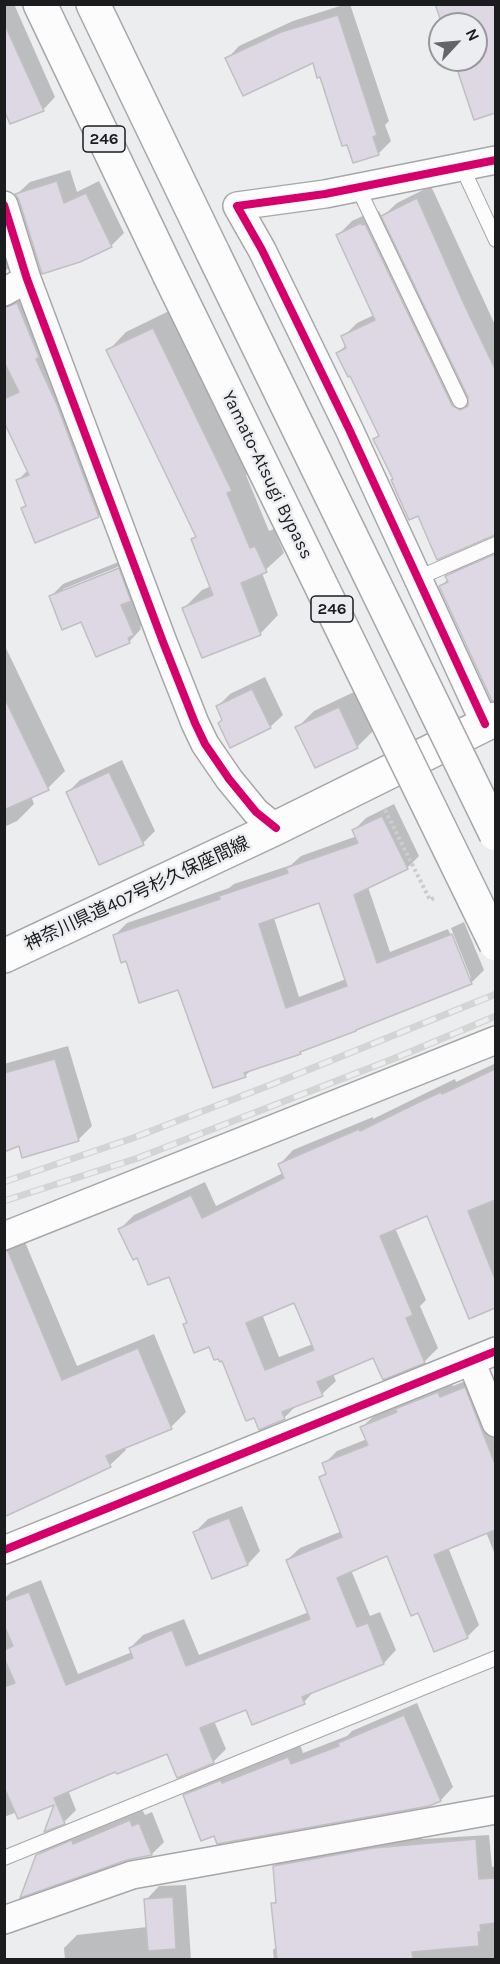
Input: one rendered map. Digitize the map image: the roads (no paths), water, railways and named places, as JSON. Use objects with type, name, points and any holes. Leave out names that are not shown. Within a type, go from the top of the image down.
[{"type":"main road","name":"Yamato-Atsugi Bypass","points":[[40,4],[495,944]]},
{"type":"main road","name":"246","points":[[93,4],[495,834]]},
{"type":"main road","name":"神奈川県道407号杉久保座間線","points":[[4,956],[276,828],[490,722]]},
{"type":"street","points":[[490,722],[418,578],[262,250],[237,206],[325,194],[495,160]]},
{"type":"street","points":[[4,205],[16,286],[195,723],[205,744],[229,779],[256,812],[276,828]]},
{"type":"street","points":[[4,1236],[495,1040]]},
{"type":"street","points":[[4,1550],[495,1351]]},
{"type":"street","points":[[471,1361],[495,1423]]},
{"type":"street","points":[[4,1920],[132,1875],[495,1810]]},
{"type":"lane","points":[[462,167],[495,240]]},
{"type":"lane","points":[[358,188],[460,401]]},
{"type":"lane","points":[[418,578],[495,544]]},
{"type":"lane","points":[[4,1858],[495,1658]]},
{"type":"railway","points":[[4,1182],[133,1138],[496,994]]},
{"type":"railway","points":[[4,1201],[138,1158],[398,1057],[496,1016]]}]
